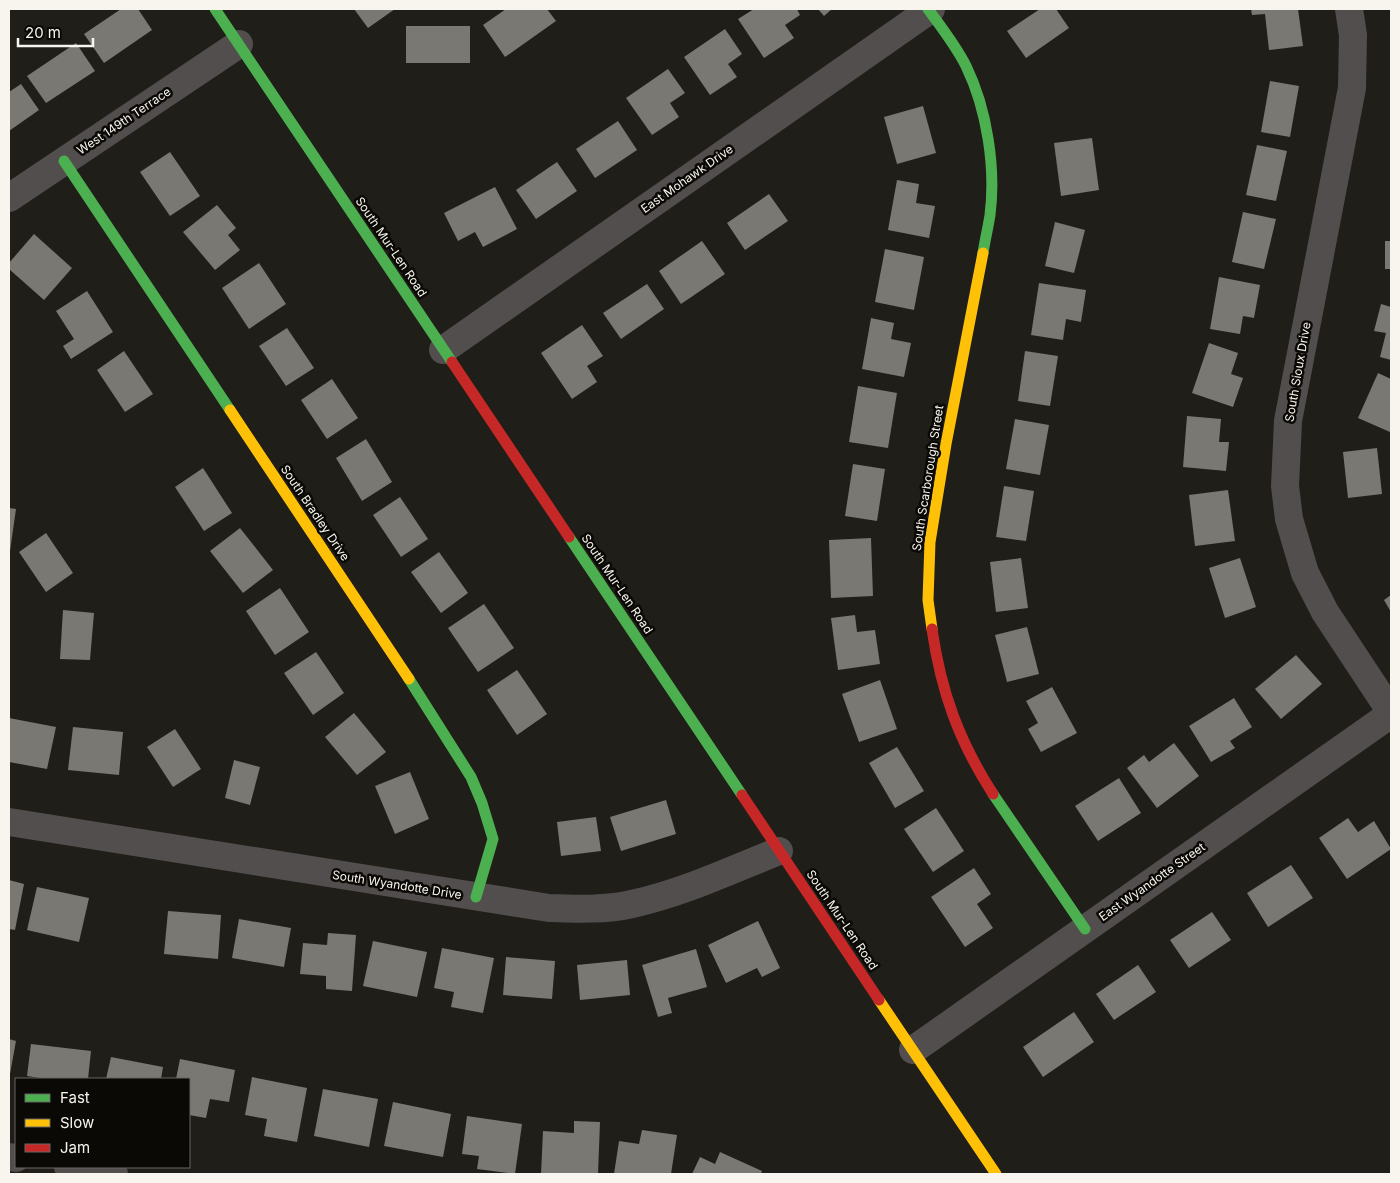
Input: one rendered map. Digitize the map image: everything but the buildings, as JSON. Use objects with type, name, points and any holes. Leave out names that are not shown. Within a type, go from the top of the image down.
[{"type":"street","name":"South Mur-Len Road","points":[[215,9],[996,1174]]},
{"type":"street","name":"East Mohawk Drive","points":[[443,350],[930,9]]},
{"type":"street","name":"South Scarborough Street","points":[[930,9],[966,68],[980,101],[988,134],[992,178],[990,214],[946,444],[930,542],[928,600],[936,658],[947,702],[974,765],[1085,929]]},
{"type":"street","name":"South Sioux Drive","points":[[1349,9],[1353,35],[1352,88],[1288,421],[1285,486],[1289,519],[1305,574],[1325,612],[1391,713]]},
{"type":"street","name":"West 149th Terrace","points":[[9,198],[239,44]]},
{"type":"street","name":"South Bradley Drive","points":[[64,161],[437,721],[471,777],[482,803],[492,839],[476,898]]},
{"type":"street","name":"East Wyandotte Street","points":[[913,1050],[1391,713]]},
{"type":"street","name":"South Wyandotte Drive","points":[[9,822],[476,898],[549,908],[581,909],[631,905],[672,893],[779,850]]},
{"type":"street","points":[[75,1168],[114,1174]]},
{"type":"traffic: fast","points":[[215,9],[452,362]]},
{"type":"traffic: fast","points":[[928,9],[966,66],[984,120],[991,159],[992,197],[983,253]]},
{"type":"traffic: fast","points":[[64,161],[230,410]]},
{"type":"traffic: fast","points":[[569,537],[742,795]]},
{"type":"traffic: fast","points":[[409,679],[471,777],[482,803],[493,839],[476,897]]},
{"type":"traffic: fast","points":[[993,794],[1085,929]]},
{"type":"traffic: slow","points":[[932,629],[928,600],[930,542],[946,444],[983,253]]},
{"type":"traffic: slow","points":[[230,410],[409,679]]},
{"type":"traffic: slow","points":[[879,1000],[996,1174]]},
{"type":"traffic: jam","points":[[452,362],[569,537]]},
{"type":"traffic: jam","points":[[932,629],[946,695],[953,715],[970,755],[993,794]]},
{"type":"traffic: jam","points":[[742,795],[879,1000]]}]
